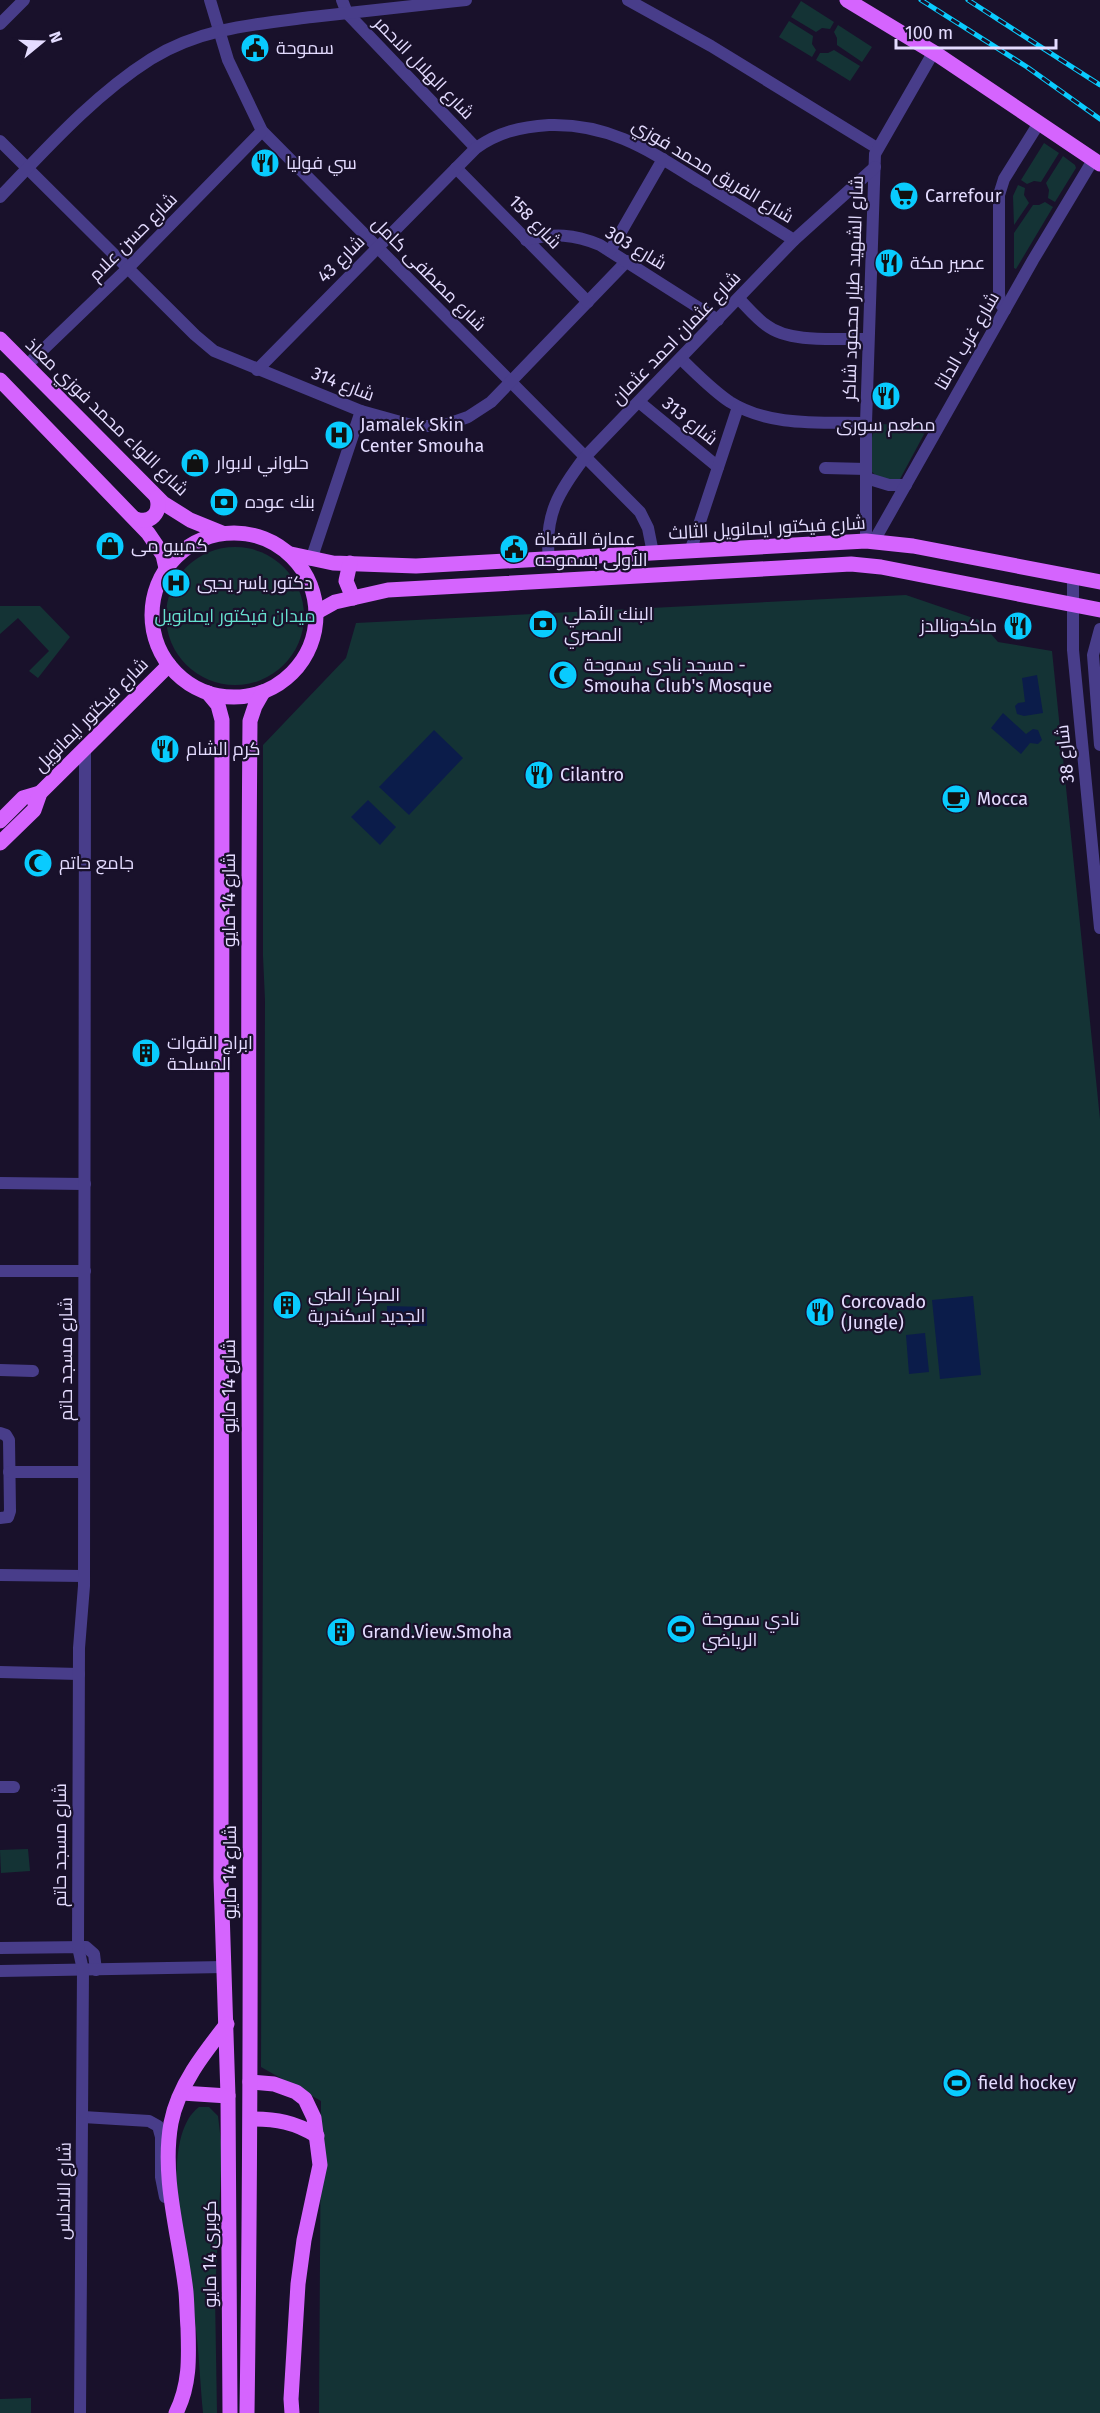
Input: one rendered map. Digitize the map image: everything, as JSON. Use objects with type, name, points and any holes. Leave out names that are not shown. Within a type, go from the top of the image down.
[{"type":"main road","points":[[847,0],[933,53],[1096,162]]},
{"type":"main road","name":"شارع اللواء محمد فوزي معاذ","points":[[0,339],[157,498],[177,514],[222,533]]},
{"type":"main road","points":[[0,380],[136,519],[160,549],[166,568]]},
{"type":"main road","points":[[136,519],[148,520],[154,516],[158,511],[157,498]]},
{"type":"main road","points":[[222,533],[250,534],[264,538],[291,554],[306,574],[312,587],[317,612],[315,634],[307,655],[294,673],[263,692],[240,697],[224,697],[208,693],[180,677],[169,665],[157,642],[152,618],[153,600],[158,584],[166,568],[175,558],[196,542],[222,533]]},
{"type":"main road","name":"شارع فيكتور ايمانويل الثالث","points":[[291,554],[311,560],[416,566],[870,541],[913,546],[1100,582]]},
{"type":"main road","points":[[350,563],[346,581],[353,598]]},
{"type":"main road","points":[[317,612],[335,602],[388,590],[850,564],[890,569],[1100,610]]},
{"type":"main road","name":"شارع فيكتور ايمانويل","points":[[0,843],[34,810],[40,793],[169,665]]},
{"type":"main road","name":"شارع 14 مايو","points":[[251,2119],[250,721],[263,692]]},
{"type":"main road","name":"شارع 14 مايو","points":[[208,693],[218,705],[222,720],[221,1880],[228,2096]]},
{"type":"main road","name":"شارع فيكتور ايمانويل","points":[[0,821],[23,798],[40,793]]},
{"type":"main road","points":[[221,1161],[226,1158],[238,1158],[249,1164]]},
{"type":"main road","points":[[187,2413],[186,2388],[189,2364],[186,2293],[174,2221],[169,2171],[171,2122],[182,2093],[202,2056],[227,2025]]},
{"type":"main road","points":[[250,2082],[274,2084],[296,2092],[311,2108],[316,2136],[320,2171],[304,2240],[298,2284],[292,2413]]},
{"type":"main road","points":[[182,2093],[228,2096]]},
{"type":"main road","name":"كوبرى 14 مايو","points":[[228,2096],[230,2413]]},
{"type":"main road","points":[[247,2413],[251,2119],[285,2120],[295,2123],[316,2136]]},
{"type":"main road","points":[[176,2413],[186,2388]]},
{"type":"street","points":[[0,24],[23,0]]},
{"type":"street","name":"شارع مصطفى كامل","points":[[210,0],[228,60],[262,131],[643,517],[648,528],[653,554]]},
{"type":"street","points":[[342,0],[347,13]]},
{"type":"street","points":[[0,197],[95,103],[132,72],[173,47],[218,31],[347,13],[466,0]]},
{"type":"street","points":[[628,0],[711,46],[877,148]]},
{"type":"street","name":"شارع الهلال الاحمر","points":[[347,13],[476,148]]},
{"type":"street","name":"شارع الشهيد طيار محمود شاكر","points":[[870,541],[866,423],[877,148],[933,53]]},
{"type":"street","points":[[1005,310],[1000,303],[999,293],[999,195],[1004,179],[1039,123]]},
{"type":"street","name":"شارع الفريق محمد فوزي","points":[[476,148],[507,131],[525,126],[566,125],[611,133],[632,141],[663,159],[794,240]]},
{"type":"street","name":"شارع حسن علام","points":[[26,366],[128,268],[262,131]]},
{"type":"street","name":"شارع 314","points":[[0,141],[204,343],[225,357],[361,411],[415,426],[442,426],[456,423],[491,402],[627,261]]},
{"type":"street","name":"شارع 43","points":[[257,370],[476,148]]},
{"type":"street","points":[[610,251],[663,159]]},
{"type":"street","name":"شارع غرب الدلتا","points":[[870,541],[906,485],[1005,310],[1096,162]]},
{"type":"street","name":"شارع عثمان احمد عثمان","points":[[549,559],[548,532],[555,503],[561,490],[585,458],[794,240],[875,167]]},
{"type":"street","name":"شارع 158","points":[[456,168],[588,302]]},
{"type":"street","name":"شارع 303","points":[[526,240],[565,234],[582,238],[627,261],[718,320]]},
{"type":"street","points":[[739,299],[766,326],[778,333],[805,337],[868,339]]},
{"type":"street","points":[[681,359],[717,392],[738,407],[756,415],[788,421],[866,423]]},
{"type":"street","name":"شارع 313","points":[[639,402],[718,467]]},
{"type":"street","points":[[690,552],[738,407]]},
{"type":"street","points":[[311,560],[361,411]]},
{"type":"street","points":[[825,468],[866,473],[881,484],[906,485]]},
{"type":"street","name":"شارع 38","points":[[1073,577],[1073,650],[1100,928]]},
{"type":"street","name":"شارع 38","points":[[1100,628],[1093,655],[1100,745]]},
{"type":"street","name":"شارع مسجد حاتم","points":[[85,748],[84,1576],[79,1674],[78,1947],[90,1970]]},
{"type":"street","points":[[0,1183],[85,1184]]},
{"type":"street","points":[[0,1271],[85,1271]]},
{"type":"street","points":[[0,1370],[33,1371]]},
{"type":"street","points":[[0,1433],[6,1435],[9,1440],[9,1515],[0,1518]]},
{"type":"street","points":[[9,1472],[84,1472]]},
{"type":"street","points":[[0,1575],[84,1576]]},
{"type":"street","points":[[0,1672],[79,1674]]},
{"type":"street","points":[[0,1787],[14,1787]]},
{"type":"street","points":[[0,1948],[78,1947]]},
{"type":"street","points":[[0,1971],[224,1967]]},
{"type":"street","name":"شارع الاندلس","points":[[80,2413],[82,2117],[90,1970]]},
{"type":"street","points":[[82,2117],[149,2121],[158,2126],[161,2137],[161,2177],[174,2221]]},
{"type":"green space","points":[[801,1],[834,22],[830,29],[822,28],[816,32],[791,17]]},
{"type":"green space","points":[[789,21],[813,36],[812,44],[816,50],[812,57],[779,37]]},
{"type":"green space","points":[[838,25],[872,47],[862,62],[837,45],[834,32]]},
{"type":"green space","points":[[834,50],[860,66],[850,81],[816,60],[820,53]]},
{"type":"green space","points":[[1044,143],[1059,153],[1041,182],[1034,181],[1027,184],[1021,180]]},
{"type":"green space","points":[[1063,156],[1076,168],[1055,202],[1048,198],[1049,190],[1046,183]]},
{"type":"green space","points":[[1018,185],[1025,188],[1024,195],[1029,203],[1014,225],[1013,196]]},
{"type":"green space","points":[[1045,202],[1053,207],[1016,269],[1014,268],[1014,233],[1033,205]]},
{"type":"green space","points":[[874,424],[929,425],[900,479],[881,480],[872,472],[871,445]]},
{"type":"green space","name":"ميدان فيكتور ايمانويل","points":[[235,547],[261,552],[284,567],[299,590],[304,616],[299,642],[284,665],[261,680],[235,685],[209,680],[186,665],[171,642],[166,616],[171,590],[186,567],[209,552]]},
{"type":"green space","name":"نادي سموحة الرياضي","points":[[906,595],[979,620],[998,642],[1052,651],[1100,1119],[1100,2413],[319,2413],[321,2101],[261,2067],[265,1000],[263,745],[346,658],[356,623]]},
{"type":"green space","points":[[0,606],[40,606],[70,637],[38,678],[29,671],[49,651],[18,618],[0,634]]},
{"type":"green space","points":[[28,1849],[30,1871],[1,1873],[0,1850]]},
{"type":"green space","points":[[199,2107],[209,2107],[218,2116],[222,2150],[215,2295],[217,2413],[203,2413],[198,2344],[178,2208],[179,2147],[186,2124]]},
{"type":"green space","points":[[31,2398],[31,2413],[0,2413],[0,2399]]},
{"type":"water","points":[[1037,675],[1043,713],[1024,716],[1017,714],[1015,706],[1025,702],[1022,678]]},
{"type":"water","points":[[1003,713],[1026,734],[1033,729],[1038,730],[1042,740],[1038,744],[1030,743],[1021,754],[991,728]]},
{"type":"water","points":[[434,730],[463,758],[409,815],[379,787]]},
{"type":"water","points":[[368,800],[396,827],[380,845],[351,817]]},
{"type":"water","points":[[973,1296],[981,1375],[940,1379],[932,1300]]},
{"type":"water","points":[[387,1306],[427,1307],[427,1326],[387,1325]]},
{"type":"water","points":[[925,1333],[929,1372],[909,1374],[906,1335]]},
{"type":"railway","points":[[921,0],[1027,67],[1100,119]]},
{"type":"railway","points":[[968,0],[1100,85]]},
{"type":"place","name":"سموحة","points":[[255,48]]},
{"type":"place","name":"سي فوليا","points":[[265,163]]},
{"type":"place","name":"Carrefour","points":[[904,196]]},
{"type":"place","name":"عصير مكة","points":[[889,263]]},
{"type":"place","name":"مطعم سورى","points":[[886,396]]},
{"type":"place","name":"Jamalek Skin Center Smouha","points":[[339,435]]},
{"type":"place","name":"حلواني لابوار","points":[[195,463]]},
{"type":"place","name":"بنك عوده","points":[[224,502]]},
{"type":"place","name":"كمبيو مى","points":[[110,546]]},
{"type":"place","name":"عمارة القضاة الأولى بسموحه","points":[[514,549]]},
{"type":"place","name":"دكتور ياسر يحيي","points":[[176,583]]},
{"type":"place","name":"البنك الأهلي المصري","points":[[543,624]]},
{"type":"place","name":"ماكدونالدز","points":[[1018,626]]},
{"type":"place","name":"مسجد نادى سموحة - Smouha Club's Mosque","points":[[563,675]]},
{"type":"place","name":"كرم الشام","points":[[165,749]]},
{"type":"place","name":"Cilantro","points":[[539,775]]},
{"type":"place","name":"Mocca","points":[[956,799]]},
{"type":"place","name":"جامع حاتم","points":[[38,863]]},
{"type":"place","name":"ابراج القوات المسلحة","points":[[146,1053]]},
{"type":"place","name":"المركز الطبى الجديد اسكندرية","points":[[287,1305]]},
{"type":"place","name":"Corcovado (Jungle)","points":[[820,1312]]},
{"type":"place","name":"نادي سموحة الرياضي","points":[[681,1629]]},
{"type":"place","name":"Grand.View.Smoha","points":[[341,1632]]},
{"type":"place","name":"field hockey","points":[[957,2083]]}]
